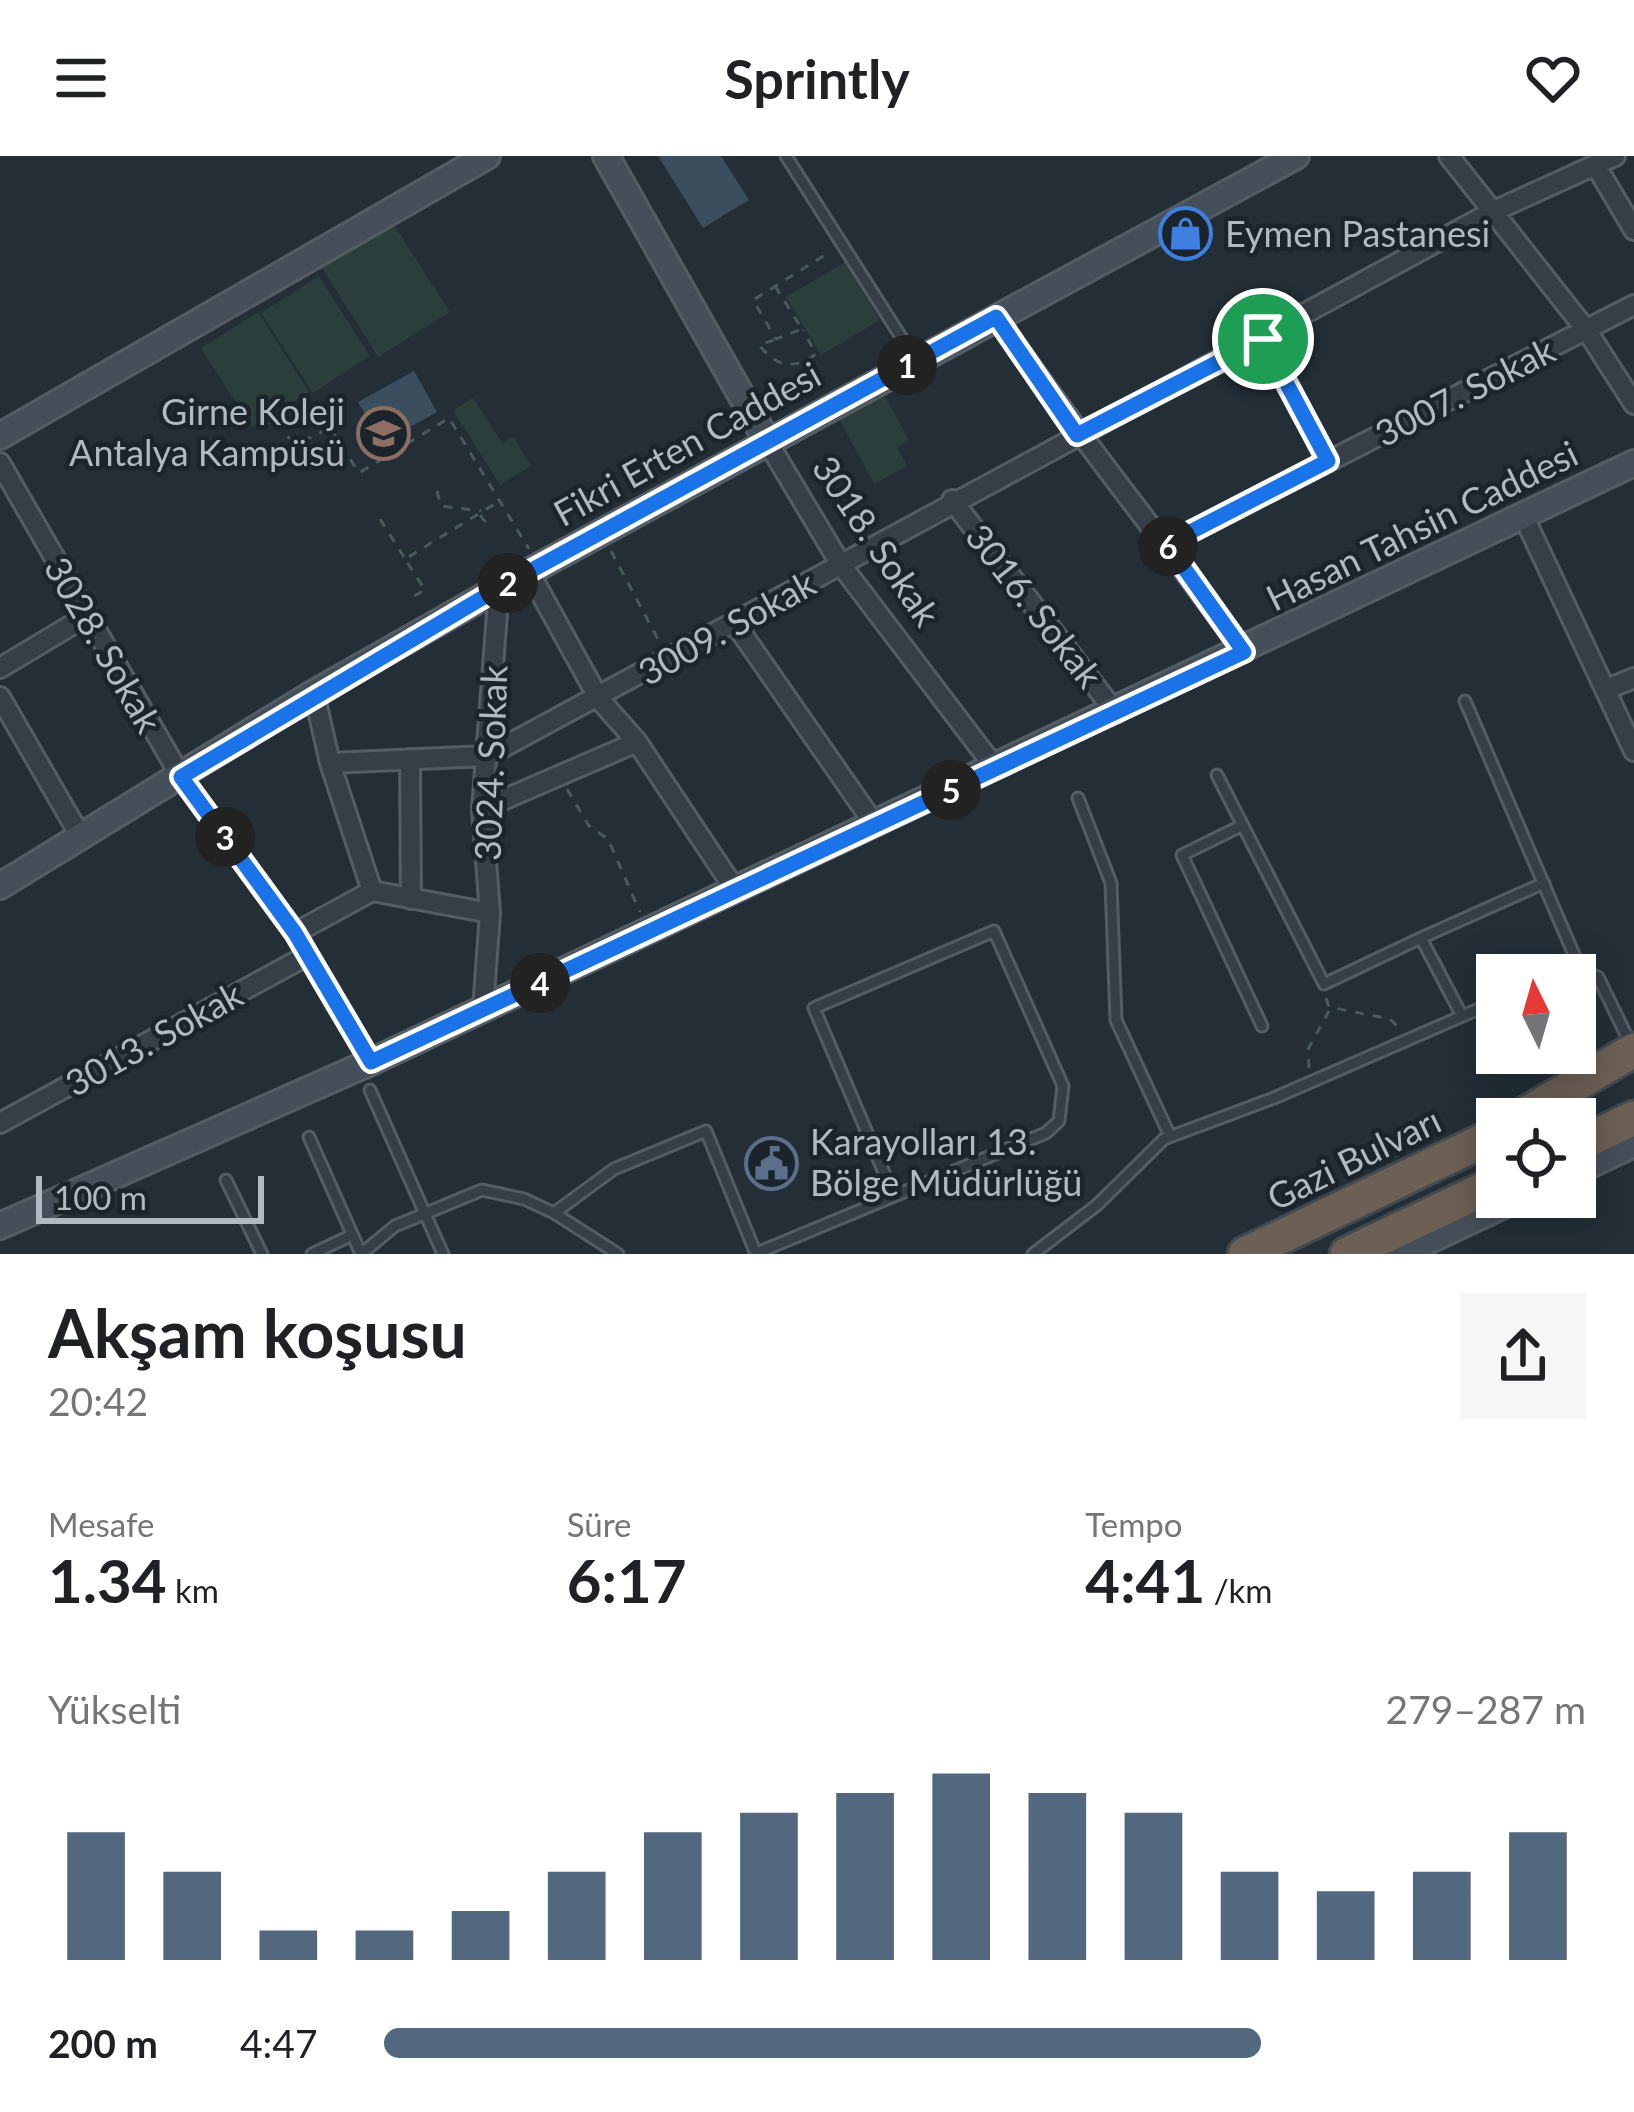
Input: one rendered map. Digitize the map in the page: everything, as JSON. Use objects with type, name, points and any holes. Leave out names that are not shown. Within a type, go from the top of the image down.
[{"type":"highway","points":[[1552,1098],[1634,1050]]},
{"type":"highway","points":[[1577,1098],[1634,1072]]},
{"type":"highway","points":[[1596,1138],[1631,1126]]},
{"type":"highway","name":"Gazi Bulvarı","points":[[1246,1254],[1476,1143]]},
{"type":"highway","points":[[1347,1254],[1476,1193]]},
{"type":"street","points":[[0,436],[487,156]]},
{"type":"street","name":"3018. Sokak","points":[[606,156],[841,565],[996,769]]},
{"type":"street","name":"Fikri Erten Caddesi","points":[[0,886],[314,693],[499,588],[1296,156]]},
{"type":"street","points":[[1449,156],[1587,331],[1634,404]]},
{"type":"street","name":"3009. Sokak","points":[[330,763],[487,756],[736,625],[952,500],[1263,339],[1492,212],[1615,156]]},
{"type":"street","points":[[1596,166],[1634,230]]},
{"type":"street","name":"3007. Sokak","points":[[1167,544],[1634,305]]},
{"type":"street","points":[[996,317],[1077,435],[1167,544],[1244,652]]},
{"type":"street","points":[[1263,339],[1328,461]]},
{"type":"street","name":"Hasan Tahsin Caddesi","points":[[0,1226],[371,1062],[1244,652],[1634,463]]},
{"type":"street","name":"3028. Sokak","points":[[0,464],[181,777],[295,933],[371,1062]]},
{"type":"street","name":"3016. Sokak","points":[[952,500],[1116,712]]},
{"type":"street","points":[[1525,517],[1634,751]]},
{"type":"street","points":[[534,569],[598,699],[637,742],[736,891]]},
{"type":"street","name":"3024. Sokak","points":[[483,1009],[490,913],[482,809],[499,588]]},
{"type":"street","points":[[0,668],[85,617]]},
{"type":"street","points":[[736,625],[875,825]]},
{"type":"street","points":[[1607,689],[1634,678]]},
{"type":"street","points":[[314,693],[330,763],[372,891]]},
{"type":"street","points":[[0,697],[82,839]]},
{"type":"street","points":[[482,809],[637,742]]},
{"type":"street","points":[[410,759],[411,898]]},
{"type":"street","points":[[295,933],[372,891],[490,913]]},
{"type":"street","name":"3013. Sokak","points":[[0,1124],[308,955]]},
{"type":"street","points":[[1596,1155],[1631,1126]]},
{"type":"street","points":[[1400,1254],[1477,1218]]},
{"type":"lane","points":[[786,156],[916,361]]},
{"type":"lane","points":[[1465,700],[1574,954]]},
{"type":"lane","points":[[1217,775],[1324,984],[1544,883]]},
{"type":"lane","points":[[1078,798],[1111,883],[1116,1020],[1170,1136]]},
{"type":"lane","points":[[1243,825],[1182,855],[1262,1026]]},
{"type":"lane","points":[[554,1213],[614,1169],[706,1131],[756,1254],[1046,1133],[1062,1116],[1063,1086],[994,931],[814,1008],[894,1196]]},
{"type":"lane","points":[[1420,938],[1462,1016]]},
{"type":"lane","points":[[1596,976],[1634,1050]]},
{"type":"lane","points":[[1034,1254],[1097,1205],[1170,1136],[1476,1010]]},
{"type":"lane","points":[[370,1090],[443,1254]]},
{"type":"lane","points":[[309,1138],[361,1254],[373,1239],[482,1190],[524,1198],[618,1254]]},
{"type":"lane","points":[[226,1180],[262,1254]]},
{"type":"lane","points":[[312,1254],[352,1235]]},
{"type":"path","points":[[776,339],[753,300],[842,245]]},
{"type":"path","points":[[775,286],[802,329],[815,354],[790,366],[768,356],[759,345],[802,329]]},
{"type":"path","points":[[337,395],[318,406],[358,473],[449,418],[500,501],[534,569]]},
{"type":"path","points":[[264,425],[276,418],[289,438],[299,442],[330,428]]},
{"type":"path","points":[[327,447],[338,440]]},
{"type":"path","points":[[437,491],[441,506],[481,512]]},
{"type":"path","points":[[405,559],[500,501]]},
{"type":"path","points":[[481,512],[487,524]]},
{"type":"path","points":[[380,519],[425,590],[414,596]]},
{"type":"path","points":[[601,532],[669,661]]},
{"type":"path","points":[[562,774],[580,813],[608,839],[649,932]]},
{"type":"path","points":[[1312,1081],[1308,1049],[1329,1007],[1324,984]]},
{"type":"path","points":[[1329,1007],[1390,1019],[1405,1041]]},
{"type":"green space","points":[[393,223],[450,312],[378,357],[322,268]]},
{"type":"green space","points":[[845,262],[880,320],[821,355],[786,297]]},
{"type":"green space","points":[[319,276],[370,356],[313,393],[261,313]]},
{"type":"green space","points":[[258,312],[309,392],[252,428],[201,348]]},
{"type":"green space","points":[[883,393],[909,440],[897,447],[907,466],[874,484],[838,417]]},
{"type":"green space","points":[[473,398],[502,443],[513,437],[531,466],[500,485],[453,410]]},
{"type":"water","points":[[658,156],[721,156],[749,200],[703,228]]},
{"type":"water","points":[[414,371],[437,412],[381,443],[358,402]]},
{"type":"place","name":"Eymen Pastanesi","points":[[1186,234]]},
{"type":"place","name":"Girne Koleji Antalya Kampüsü","points":[[384,433]]},
{"type":"place","name":"Karayolları 13. Bölge Müdürlüğü","points":[[771,1163]]},
{"type":"route","points":[[996,317],[1077,435],[1263,339],[1328,461],[1167,544],[1244,652],[371,1062],[295,933],[181,777],[314,693],[499,588],[996,317]]}]
